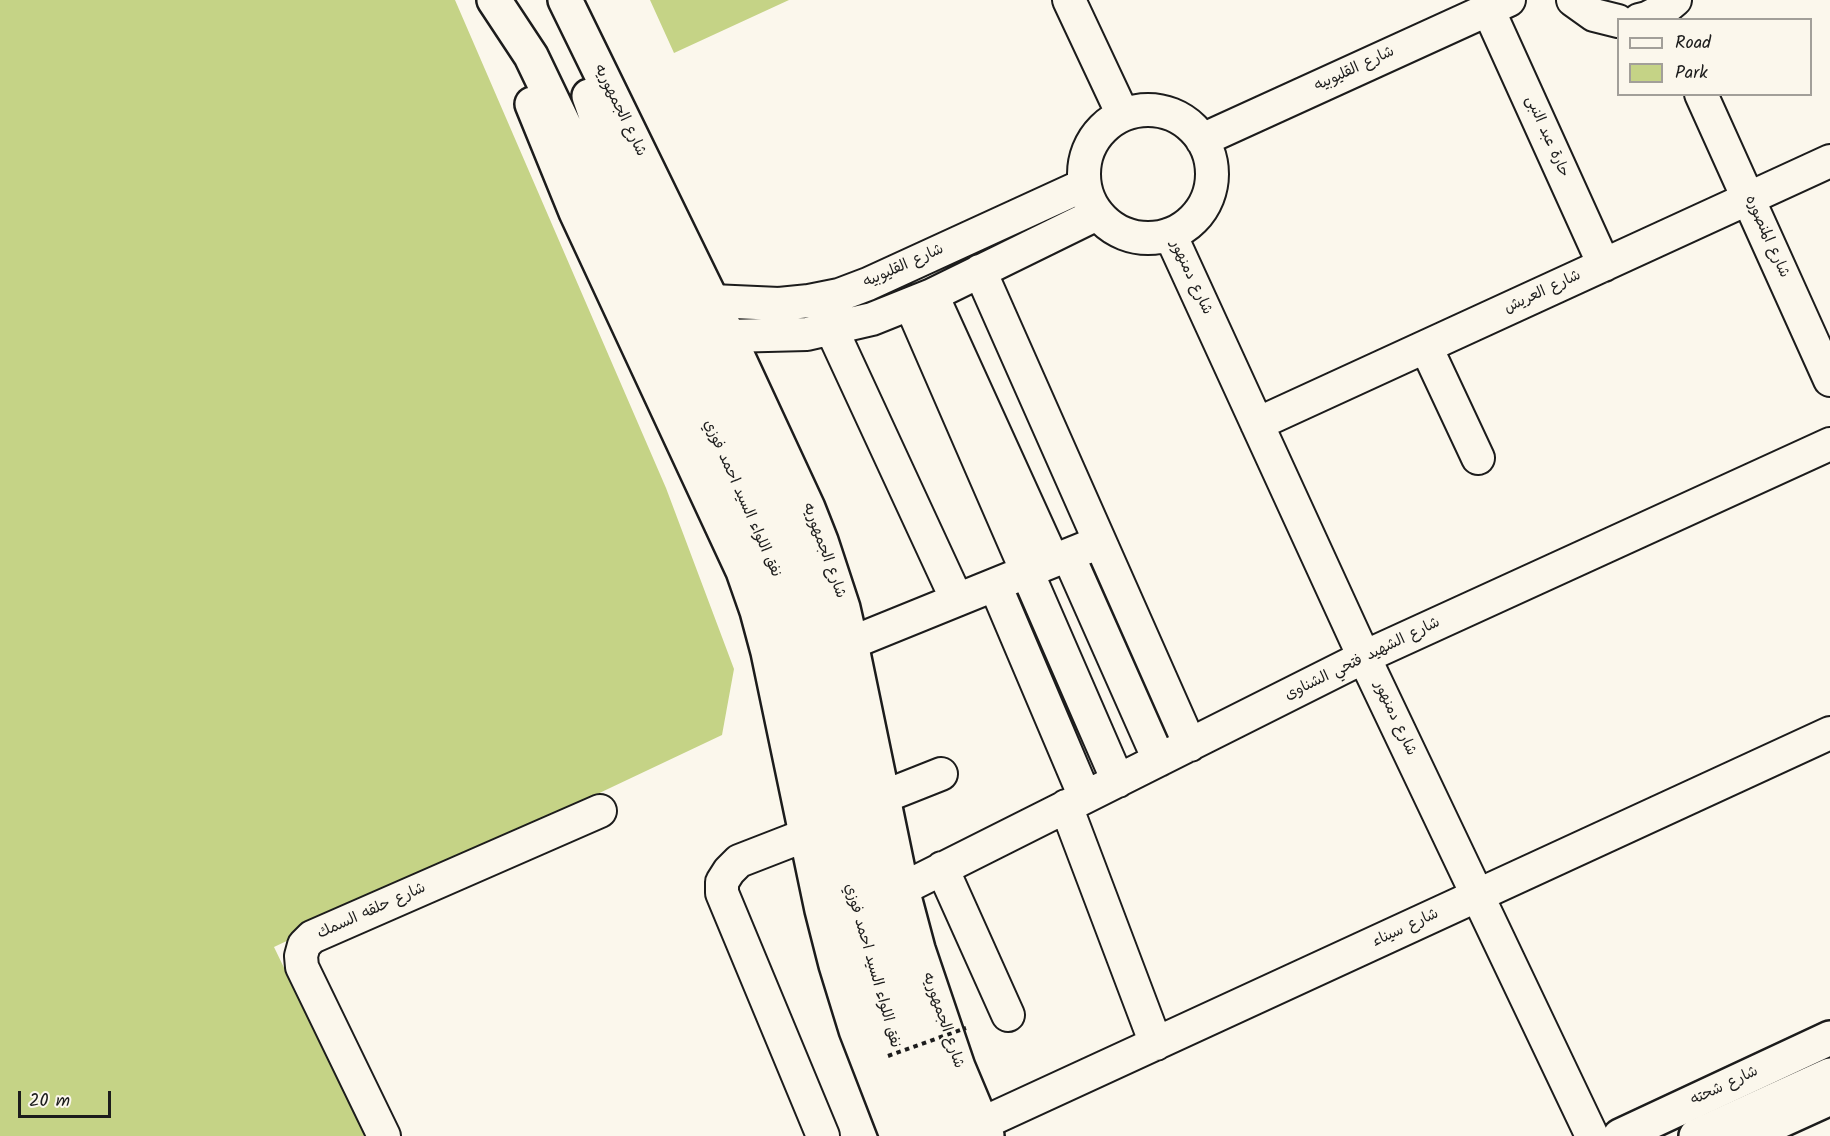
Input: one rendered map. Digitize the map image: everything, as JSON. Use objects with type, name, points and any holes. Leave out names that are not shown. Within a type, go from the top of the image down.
[{"type":"main road","points":[[489,0],[576,212],[744,571],[758,611],[768,652],[822,910],[836,965],[864,1050],[897,1136]]},
{"type":"main road","name":"نفق اللواء السيد احمد فوزي","points":[[494,0],[520,36],[536,66],[755,523],[771,562],[784,598],[795,641],[851,902],[885,1023],[928,1136]]},
{"type":"main road","name":"نفق اللواء السيد احمد فوزي","points":[[570,12],[585,80],[596,116],[780,516],[807,586],[820,635],[876,895],[911,1016],[976,1132]]},
{"type":"main road","name":"شارع الجمهوريه","points":[[570,12],[712,301],[808,508],[833,574],[851,643],[902,889],[936,1007],[976,1132]]},
{"type":"main road","name":"شارع شحته","points":[[1620,1136],[1830,1038]]},
{"type":"main road","points":[[1696,1136],[1830,1075]]},
{"type":"main road","points":[[1747,1136],[1830,1098]]},
{"type":"street","points":[[1069,0],[1123,115]]},
{"type":"street","points":[[1573,0],[1594,15],[1617,21]]},
{"type":"street","name":"شارع القليوبيه","points":[[1202,140],[1477,8]]},
{"type":"street","name":"حارة عبد النبى","points":[[1477,8],[1604,265]]},
{"type":"street","name":"شارع المنصوره","points":[[1702,96],[1830,380]]},
{"type":"street","points":[[1140,110],[1159,111],[1176,116],[1191,126],[1202,140],[1209,155],[1212,170],[1211,187],[1206,202],[1197,216],[1185,227],[1154,238],[1138,238],[1115,229],[1097,214],[1088,200],[1083,167],[1087,150],[1108,123],[1123,115],[1140,110]]},
{"type":"street","name":"شارع العريش","points":[[1257,424],[1830,161]]},
{"type":"street","name":"شارع القليوبيه","points":[[712,301],[779,304],[839,295],[868,284],[1084,185]]},
{"type":"street","points":[[728,336],[783,335],[832,330],[911,304],[1097,214]]},
{"type":"street","name":"شارع دمنهور","points":[[1170,234],[1364,657],[1592,1136]]},
{"type":"street","points":[[980,271],[1190,745]]},
{"type":"street","points":[[911,304],[1030,570],[1118,781]]},
{"type":"street","points":[[911,304],[1030,570],[1159,760]]},
{"type":"street","points":[[832,330],[957,600]]},
{"type":"street","points":[[1426,346],[1478,458]]},
{"type":"street","name":"شارع الشهيد فتحي الشناوى","points":[[902,889],[1364,657],[1830,444]]},
{"type":"street","points":[[851,643],[1100,542]]},
{"type":"street","points":[[1030,570],[1075,802],[1156,1044]]},
{"type":"street","name":"شارع سيناء","points":[[976,1132],[1156,1044],[1830,733]]},
{"type":"street","points":[[883,797],[942,774]]},
{"type":"street","name":"شارع حلقه السمك","points":[[384,1136],[302,967],[301,956],[304,945],[312,937],[600,811]]},
{"type":"street","points":[[806,835],[739,861],[722,882],[722,892],[823,1136]]},
{"type":"street","points":[[942,868],[1008,1015]]},
{"type":"path","points":[[888,1056],[966,1028]]},
{"type":"green space","points":[[0,0],[455,0],[666,488],[734,669],[722,735],[274,947],[365,1136],[0,1136]]},
{"type":"green space","points":[[650,0],[789,0],[674,53]]}]
